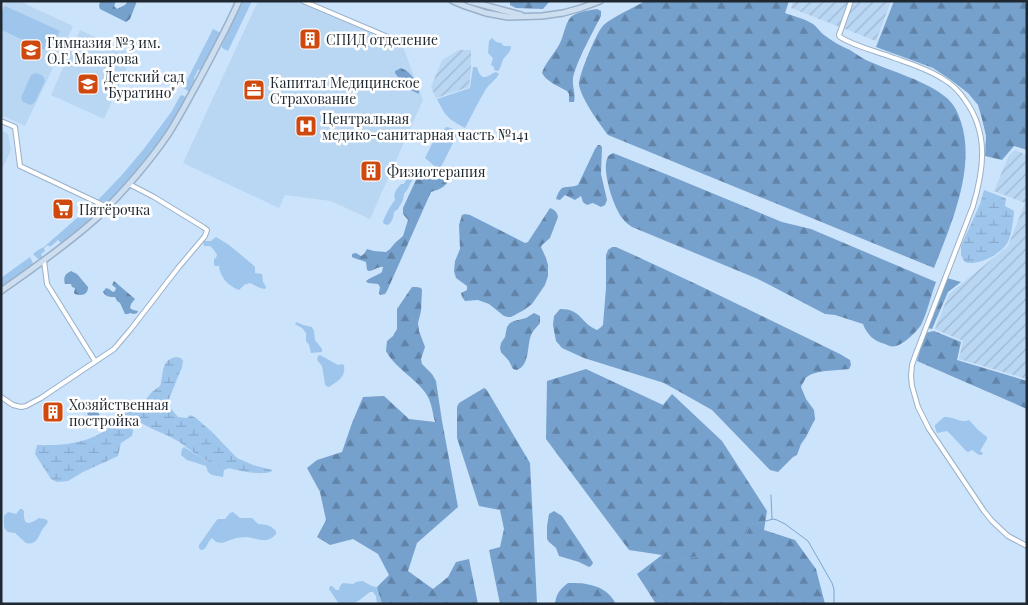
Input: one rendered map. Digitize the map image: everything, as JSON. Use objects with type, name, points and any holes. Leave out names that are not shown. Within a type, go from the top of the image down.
[{"type":"main road","points":[[1,291],[44,261],[97,217],[129,184],[157,150],[169,134],[191,95],[225,32],[239,1]]},
{"type":"main road","points":[[453,1],[467,3],[486,13],[508,17],[563,13],[600,1]]},
{"type":"street","points":[[303,1],[402,43]]},
{"type":"street","points":[[851,1],[841,28],[840,37],[935,74],[960,93],[973,110],[977,119],[983,155],[976,195],[922,335],[912,365],[911,376],[915,398],[922,417],[962,479],[992,521],[1008,536],[1027,546]]},
{"type":"street","points":[[1,121],[15,127],[20,166],[107,207]]},
{"type":"street","points":[[1,397],[13,405],[26,406],[114,349],[205,236],[207,232],[203,227],[129,184]]},
{"type":"street","points":[[44,261],[47,284],[95,361]]},
{"type":"shaded area","name":"Гимназия №3 им. О.Г. Макарова","points":[[6,1],[19,1],[73,26],[25,126],[1,115],[1,11]]},
{"type":"shaded area","name":"Центральная медико-санитарная часть №141","points":[[258,1],[295,1],[403,47],[423,100],[370,219],[331,201],[285,195],[279,208],[183,163]]},
{"type":"shaded area","points":[[793,1],[891,1],[876,41],[791,8]]},
{"type":"shaded area","name":"Детский сад \"Буратино\"","points":[[80,30],[133,54],[104,119],[51,95]]},
{"type":"shaded area","points":[[459,50],[471,50],[469,87],[436,98],[431,87],[442,60]]},
{"type":"shaded area","points":[[1,130],[8,134],[11,150],[1,171]]},
{"type":"shaded area","points":[[1015,150],[1027,155],[1027,379],[959,359],[963,341],[935,329],[949,294],[1008,246],[1025,203],[994,191],[1009,155]]},
{"type":"green space","points":[[100,1],[116,1],[114,6],[117,9],[128,1],[137,1],[130,19],[126,22],[100,9]]},
{"type":"green space","points":[[243,1],[252,1],[228,51],[222,48],[222,45]]},
{"type":"green space","points":[[510,1],[550,1],[543,9],[516,8],[510,5]]},
{"type":"green space","points":[[645,1],[789,1],[785,13],[813,24],[830,39],[866,60],[919,81],[948,99],[953,104],[961,122],[965,140],[964,177],[948,234],[934,268],[608,135],[591,111],[581,91],[579,80],[592,46],[602,27]]},
{"type":"green space","points":[[894,1],[1027,1],[1027,150],[1014,146],[1002,160],[985,156],[986,136],[982,119],[978,105],[968,93],[933,68],[876,47]]},
{"type":"green space","points":[[5,6],[60,31],[54,43],[50,40],[44,44],[47,46],[45,50],[1,29],[1,13]]},
{"type":"green space","points":[[597,9],[601,11],[601,16],[578,63],[573,78],[574,102],[569,102],[567,91],[550,81],[542,73],[560,43],[567,22],[571,17]]},
{"type":"green space","points":[[213,29],[221,33],[202,69],[198,70],[194,78],[195,83],[190,92],[183,88]]},
{"type":"green space","points":[[492,38],[504,46],[511,47],[498,71],[494,70],[494,67],[491,65],[493,58],[488,53],[489,41]]},
{"type":"green space","points":[[473,67],[477,67],[483,77],[496,72],[499,74],[486,89],[465,128],[448,116],[437,99],[470,88]]},
{"type":"green space","points":[[401,68],[413,78],[419,94],[407,88],[404,89],[396,86],[398,77],[395,71]]},
{"type":"green space","points":[[36,73],[43,76],[45,81],[35,102],[31,105],[23,102],[21,98],[31,75]]},
{"type":"green space","points":[[182,95],[187,98],[141,164],[110,201],[98,200],[143,150]]},
{"type":"green space","points":[[446,127],[457,132],[457,135],[442,165],[437,168],[425,158],[435,138],[443,138],[443,130]]},
{"type":"green space","points":[[598,145],[602,147],[601,174],[607,200],[605,205],[601,207],[593,203],[587,205],[583,202],[581,196],[575,200],[565,195],[560,200],[556,199],[562,188],[578,185]]},
{"type":"green space","points":[[613,153],[782,222],[811,229],[936,282],[922,323],[915,333],[903,343],[889,346],[871,337],[863,324],[835,315],[825,314],[758,279],[632,227],[625,221],[616,207],[607,181],[606,165],[608,157]]},
{"type":"green space","points":[[441,169],[447,170],[449,173],[448,182],[441,188],[431,192],[387,291],[385,294],[380,295],[378,284],[366,281],[382,272],[383,267],[369,271],[367,270],[366,262],[352,257],[352,254],[356,253],[361,256],[367,249],[386,252],[390,249],[403,236],[408,220],[403,214],[403,208],[420,171],[423,170],[425,176],[430,176]]},
{"type":"green space","points":[[410,172],[414,173],[414,177],[404,194],[403,200],[394,212],[391,222],[388,225],[384,224],[385,216],[395,200],[395,192],[401,184],[404,184]]},
{"type":"green space","points":[[984,190],[1005,198],[1005,206],[1014,211],[1011,231],[1005,247],[995,255],[978,262],[967,263],[961,255],[961,246],[980,204]]},
{"type":"green space","points":[[94,203],[103,207],[103,209],[61,243],[58,240],[50,247],[48,245],[44,248],[45,251],[41,254],[41,258],[38,259],[33,254],[44,247]]},
{"type":"green space","points":[[550,208],[556,211],[558,217],[550,238],[541,247],[548,265],[548,276],[545,285],[532,304],[508,317],[489,304],[478,300],[465,301],[461,293],[467,290],[467,286],[456,278],[454,271],[455,261],[460,249],[459,225],[462,215],[470,215],[525,243],[528,242]]},
{"type":"green space","points":[[216,237],[252,264],[255,267],[255,273],[262,274],[265,289],[250,283],[244,285],[239,290],[225,281],[219,266],[214,264],[214,259],[217,255],[214,250],[210,246],[204,246],[203,241],[211,241]]},
{"type":"green space","points":[[612,247],[616,247],[701,286],[850,360],[851,365],[849,369],[814,373],[805,379],[801,387],[806,399],[814,410],[815,419],[797,455],[778,472],[770,470],[712,410],[664,383],[584,358],[562,348],[556,341],[553,325],[554,316],[560,309],[573,311],[587,324],[597,330],[603,325],[606,255]]},
{"type":"green space","points":[[30,257],[32,265],[1,288],[1,278]]},
{"type":"green space","points":[[71,271],[77,274],[88,287],[87,292],[84,294],[75,294],[75,288],[71,284],[65,284],[65,276]]},
{"type":"green space","points":[[947,278],[961,282],[948,292],[932,329],[928,328]]},
{"type":"green space","points":[[114,281],[135,299],[130,308],[138,311],[137,313],[125,314],[115,297],[104,294],[103,292],[106,288],[113,292],[115,291],[116,288],[112,285]]},
{"type":"green space","points":[[412,287],[421,288],[422,290],[421,311],[418,323],[425,347],[421,359],[422,364],[436,381],[458,507],[417,543],[408,571],[433,589],[448,577],[456,562],[469,559],[478,604],[382,604],[377,587],[389,575],[378,554],[353,539],[330,545],[317,537],[326,520],[320,492],[307,468],[317,460],[342,452],[363,397],[384,396],[409,419],[435,422],[430,402],[425,393],[420,386],[395,364],[386,351],[387,341],[397,329],[397,309]]},
{"type":"green space","points":[[534,313],[540,316],[540,323],[530,338],[524,363],[517,370],[513,369],[500,348],[507,327],[510,323],[526,318]]},
{"type":"green space","points":[[296,322],[312,327],[315,340],[322,349],[322,352],[311,353],[306,341],[306,333],[295,324]]},
{"type":"green space","points":[[934,331],[961,342],[957,360],[1027,381],[1027,409],[917,361],[925,333]]},
{"type":"green space","points":[[320,355],[338,365],[344,365],[343,376],[329,387],[325,384],[322,366],[317,360]]},
{"type":"green space","points":[[176,357],[181,358],[183,361],[182,367],[167,404],[178,417],[187,418],[190,415],[196,418],[237,458],[272,471],[266,473],[249,472],[211,462],[201,458],[176,440],[138,421],[131,425],[132,436],[121,443],[118,456],[68,481],[57,482],[51,479],[35,454],[37,445],[67,444],[87,439],[114,424],[128,410],[129,405],[134,400],[138,401],[139,408],[143,407],[149,395],[160,386],[163,368],[167,361]]},
{"type":"green space","points":[[586,369],[663,405],[672,394],[722,441],[767,511],[764,530],[795,540],[816,569],[825,604],[656,604],[637,574],[662,555],[629,550],[546,439],[547,381]]},
{"type":"green space","points":[[484,388],[530,463],[537,604],[500,604],[489,550],[500,547],[504,529],[500,510],[479,506],[457,438],[457,407],[459,403]]},
{"type":"green space","points":[[85,401],[95,407],[99,413],[103,424],[99,429],[90,426],[84,404]]},
{"type":"green space","points":[[944,417],[963,421],[969,420],[987,437],[980,451],[983,453],[982,455],[972,450],[966,451],[947,431],[937,433],[935,425]]},
{"type":"green space","points":[[184,447],[206,461],[230,468],[224,470],[223,477],[212,475],[208,472],[206,466],[187,460],[181,455]]},
{"type":"green space","points":[[20,509],[24,511],[27,523],[39,518],[48,521],[34,543],[26,543],[15,533],[8,532],[5,529],[4,516],[8,512],[16,514]]},
{"type":"green space","points":[[554,511],[562,516],[592,561],[591,566],[589,567],[559,556],[556,548],[549,542],[547,539],[547,526],[549,514]]},
{"type":"green space","points":[[233,512],[240,518],[252,518],[258,524],[269,526],[276,531],[276,534],[265,540],[243,537],[222,543],[216,542],[212,538],[205,549],[201,550],[199,545],[216,521],[218,519],[225,519]]},
{"type":"green space","points":[[362,581],[377,587],[382,604],[377,604],[376,596],[373,592],[370,592],[356,602],[339,604],[329,589],[332,586],[339,590],[343,583],[353,584]]},
{"type":"green space","points":[[568,583],[596,586],[607,593],[616,604],[555,604],[559,592]]},
{"type":"waterway","points":[[771,495],[772,519]]},
{"type":"waterway","points":[[660,563],[737,550],[752,525],[773,519],[785,524],[808,541],[832,583],[834,604]]},
{"type":"place","name":"СПИД отделение","points":[[310,39]]},
{"type":"place","name":"Гимназия №3 им. О.Г. Макарова","points":[[31,50]]},
{"type":"place","name":"Детский сад \"Буратино\"","points":[[88,84]]},
{"type":"place","name":"Капитал Медицинское Страхование","points":[[254,90]]},
{"type":"place","name":"Центральная медико-санитарная часть №141","points":[[306,126]]},
{"type":"place","name":"Физиотерапия","points":[[371,171]]},
{"type":"place","name":"Пятёрочка","points":[[63,209]]},
{"type":"place","name":"Хозяйственная постройка","points":[[53,412]]}]
